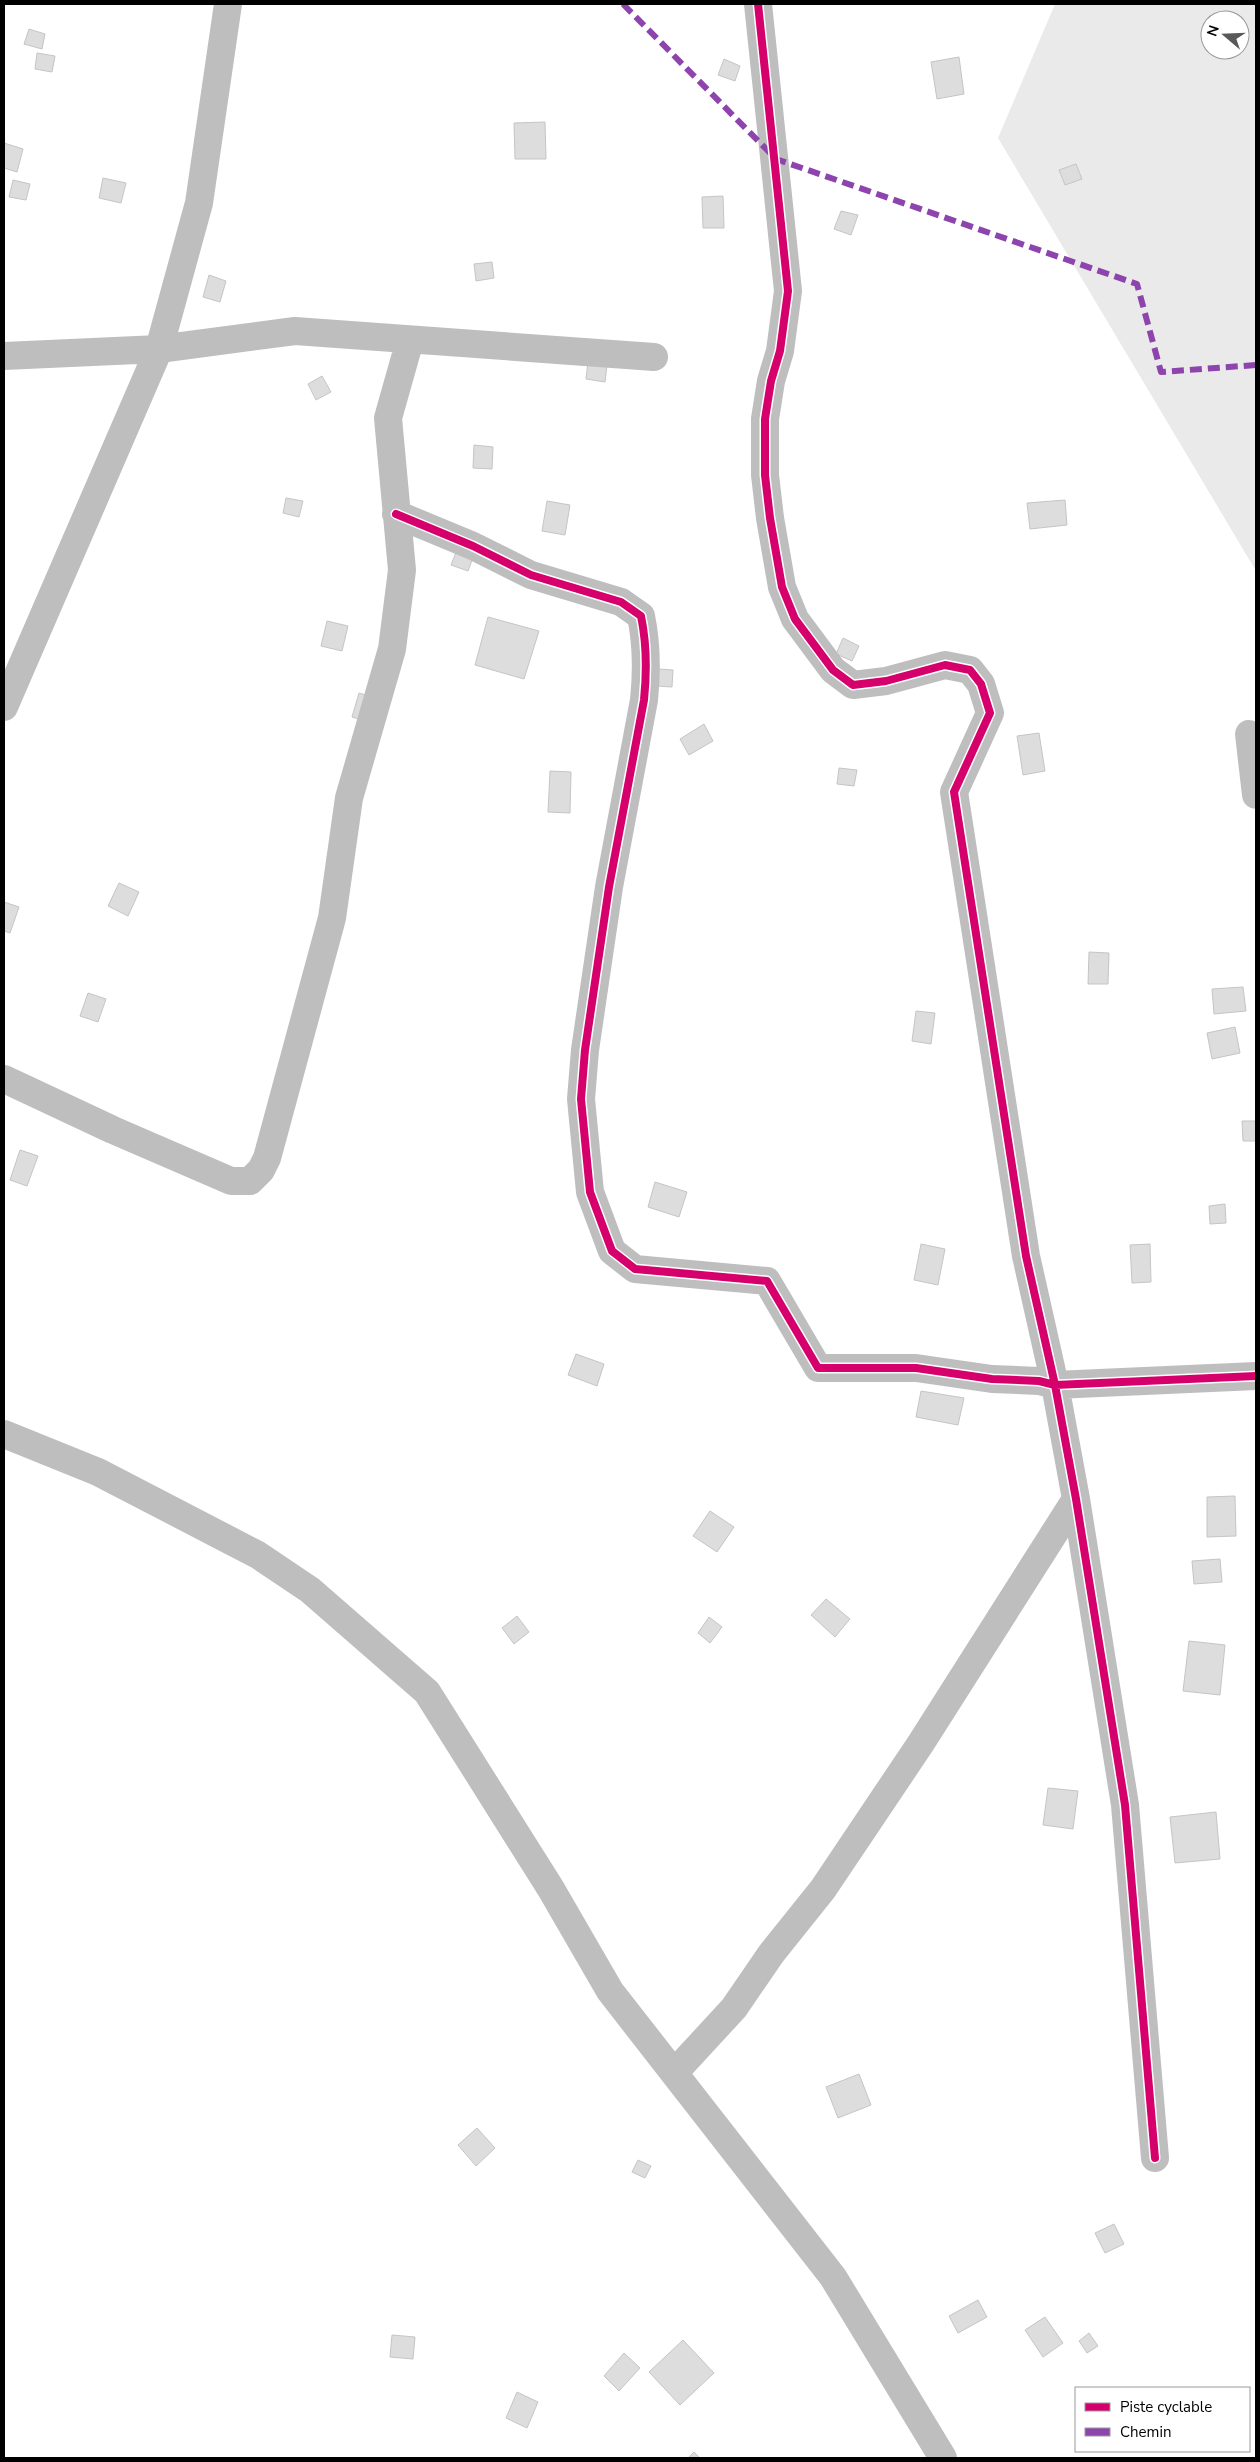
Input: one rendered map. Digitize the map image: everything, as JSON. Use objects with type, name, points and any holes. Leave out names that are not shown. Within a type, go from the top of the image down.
[{"type":"street","points":[[4,707],[159,349],[199,203],[228,4]]},
{"type":"street","points":[[758,4],[776,159],[788,291],[780,351],[771,381],[765,419],[765,475],[782,587],[796,619],[833,670],[854,685],[886,681],[945,665],[970,670],[981,684],[990,713],[954,792],[1026,1256],[1055,1385],[1076,1499],[1125,1805],[1155,2158]]},
{"type":"street","points":[[4,356],[159,349],[295,332],[654,357]]},
{"type":"street","points":[[4,1079],[113,1130],[231,1181],[250,1181],[261,1170],[278,1121],[332,918],[349,798],[392,650],[402,570],[388,418],[410,340]]},
{"type":"street","points":[[396,514],[473,546],[531,575],[621,602],[641,616],[646,641],[647,669],[644,700],[609,887],[585,1050],[581,1099],[590,1192],[612,1251],[635,1269],[767,1282],[818,1368],[916,1368],[992,1380],[1039,1381],[1055,1385],[1256,1376]]},
{"type":"street","points":[[1249,734],[1256,795]]},
{"type":"street","points":[[4,1434],[98,1472],[258,1555],[310,1590],[427,1692],[551,1888],[610,1991],[675,2072],[832,2277],[943,2458]]},
{"type":"street","points":[[675,2072],[734,2008],[771,1954],[823,1889],[921,1743],[1076,1499]]},
{"type":"shaded area","points":[[1055,4],[1256,4],[1256,571],[998,138]]},
{"type":"building","points":[[29,29],[45,34],[42,49],[24,44]]},
{"type":"building","points":[[37,53],[55,56],[52,72],[35,69]]},
{"type":"building","points":[[959,57],[964,94],[937,99],[931,62]]},
{"type":"building","points":[[724,59],[740,66],[735,81],[718,75]]},
{"type":"building","points":[[545,122],[546,159],[515,159],[514,123]]},
{"type":"building","points":[[4,143],[23,149],[17,172],[4,168]]},
{"type":"building","points":[[1076,164],[1082,179],[1065,185],[1059,170]]},
{"type":"building","points":[[103,178],[126,183],[121,203],[99,198]]},
{"type":"building","points":[[13,180],[30,184],[26,200],[9,197]]},
{"type":"building","points":[[723,196],[724,228],[703,228],[702,197]]},
{"type":"building","points":[[841,211],[858,215],[851,235],[834,229]]},
{"type":"building","points":[[492,262],[494,278],[476,281],[474,264]]},
{"type":"building","points":[[209,275],[226,281],[220,302],[203,297]]},
{"type":"building","points":[[588,362],[607,365],[605,382],[586,379]]},
{"type":"building","points":[[322,376],[331,392],[316,400],[308,384]]},
{"type":"building","points":[[474,445],[493,447],[492,469],[473,468]]},
{"type":"building","points":[[286,498],[303,501],[299,517],[283,513]]},
{"type":"building","points":[[1065,500],[1067,525],[1030,529],[1027,503]]},
{"type":"building","points":[[547,501],[570,505],[565,535],[542,531]]},
{"type":"building","points":[[457,550],[474,555],[468,571],[451,565]]},
{"type":"building","points":[[488,617],[539,631],[524,679],[475,665]]},
{"type":"building","points":[[327,621],[348,626],[342,651],[321,646]]},
{"type":"building","points":[[843,638],[859,646],[852,661],[836,654]]},
{"type":"building","points":[[658,669],[673,670],[672,687],[656,686]]},
{"type":"building","points":[[359,693],[376,698],[369,722],[352,717]]},
{"type":"building","points":[[704,724],[713,741],[689,755],[680,739]]},
{"type":"building","points":[[1039,733],[1045,771],[1023,775],[1017,736]]},
{"type":"building","points":[[839,768],[857,770],[854,786],[837,784]]},
{"type":"building","points":[[550,771],[571,772],[570,813],[548,812]]},
{"type":"building","points":[[119,883],[139,892],[128,916],[108,906]]},
{"type":"building","points":[[4,902],[19,907],[10,933],[4,931]]},
{"type":"building","points":[[1089,952],[1109,953],[1108,984],[1088,984]]},
{"type":"building","points":[[1243,987],[1246,1011],[1214,1014],[1212,989]]},
{"type":"building","points":[[88,993],[106,999],[98,1022],[80,1016]]},
{"type":"building","points":[[916,1011],[935,1013],[931,1044],[912,1041]]},
{"type":"building","points":[[1235,1027],[1240,1053],[1212,1059],[1207,1033]]},
{"type":"building","points":[[1242,1121],[1256,1121],[1256,1141],[1243,1141]]},
{"type":"building","points":[[20,1150],[38,1156],[27,1186],[10,1180]]},
{"type":"building","points":[[655,1182],[687,1192],[679,1217],[648,1207]]},
{"type":"building","points":[[1225,1204],[1226,1223],[1210,1224],[1209,1206]]},
{"type":"building","points":[[921,1244],[945,1249],[938,1285],[914,1280]]},
{"type":"building","points":[[1150,1244],[1151,1282],[1132,1283],[1130,1245]]},
{"type":"building","points":[[576,1354],[604,1364],[597,1386],[568,1375]]},
{"type":"building","points":[[921,1391],[964,1398],[958,1425],[916,1417]]},
{"type":"building","points":[[1235,1496],[1236,1536],[1207,1537],[1207,1497]]},
{"type":"building","points":[[710,1511],[734,1527],[717,1552],[693,1536]]},
{"type":"building","points":[[1220,1559],[1222,1582],[1194,1584],[1192,1561]]},
{"type":"building","points":[[826,1599],[850,1619],[835,1637],[811,1615]]},
{"type":"building","points":[[517,1616],[529,1632],[514,1644],[502,1628]]},
{"type":"building","points":[[709,1617],[722,1627],[710,1643],[698,1633]]},
{"type":"building","points":[[1189,1641],[1225,1645],[1220,1695],[1183,1691]]},
{"type":"building","points":[[1048,1788],[1078,1791],[1073,1829],[1043,1825]]},
{"type":"building","points":[[1216,1812],[1220,1859],[1175,1863],[1170,1817]]},
{"type":"building","points":[[859,2074],[871,2105],[838,2118],[826,2087]]},
{"type":"building","points":[[477,2128],[495,2148],[476,2166],[458,2145]]},
{"type":"building","points":[[638,2160],[651,2166],[645,2178],[632,2172]]},
{"type":"building","points":[[1114,2224],[1124,2244],[1105,2253],[1095,2233]]},
{"type":"building","points":[[978,2300],[987,2317],[958,2333],[949,2316]]},
{"type":"building","points":[[1045,2317],[1063,2343],[1043,2357],[1025,2330]]},
{"type":"building","points":[[1089,2333],[1098,2346],[1087,2353],[1079,2341]]},
{"type":"building","points":[[392,2335],[415,2337],[413,2359],[390,2357]]},
{"type":"building","points":[[683,2340],[714,2373],[680,2405],[649,2372]]},
{"type":"building","points":[[624,2353],[640,2368],[619,2391],[604,2376]]},
{"type":"building","points":[[517,2392],[538,2402],[527,2428],[506,2418]]},
{"type":"building","points":[[694,2452],[700,2458],[688,2458]]},
{"type":"marked path","points":[[623,4],[776,159],[1137,284],[1161,372],[1256,365]]},
{"type":"cycle path","points":[[758,4],[788,291],[780,351],[771,381],[765,419],[765,475],[770,518],[782,587],[795,619],[833,670],[853,685],[886,681],[945,665],[970,670],[981,684],[990,713],[954,792],[1026,1256],[1055,1385],[1076,1499],[1125,1805],[1155,2158]]},
{"type":"cycle path","points":[[396,514],[473,546],[531,575],[621,602],[641,616],[646,658],[644,700],[609,887],[585,1050],[581,1099],[590,1192],[612,1251],[635,1269],[767,1281],[818,1368],[916,1368],[992,1379],[1039,1381],[1055,1385],[1256,1376]]}]
